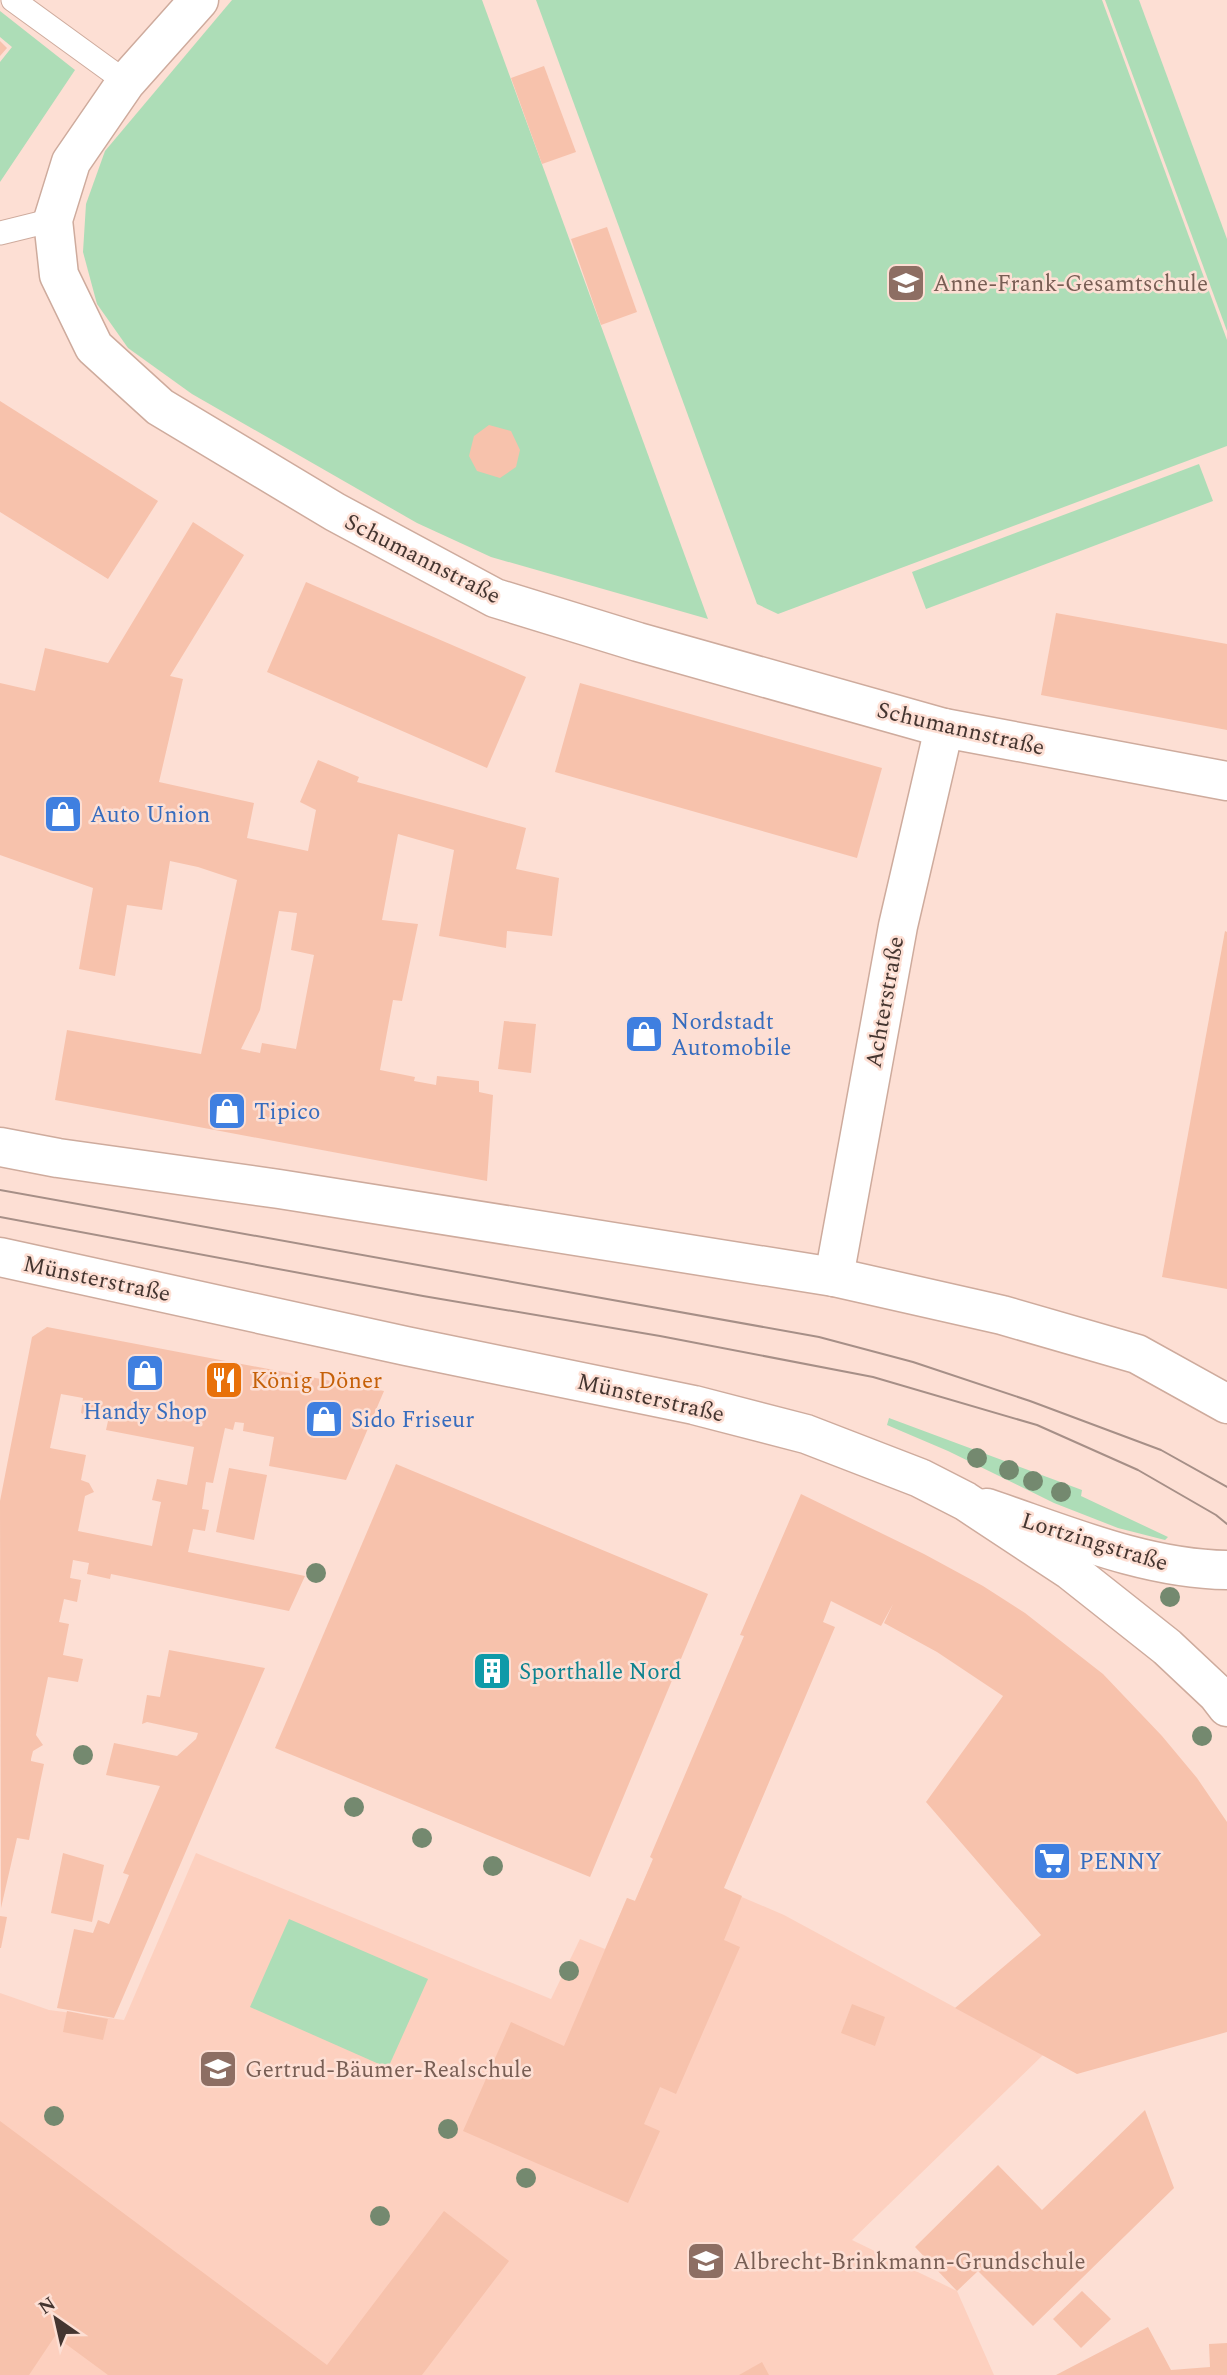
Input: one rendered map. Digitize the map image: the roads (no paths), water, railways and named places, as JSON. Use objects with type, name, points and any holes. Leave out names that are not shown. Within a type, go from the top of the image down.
[{"type":"main road","name":"Schumannstraße","points":[[199,0],[126,82],[71,162],[53,220],[59,275],[94,347],[160,407],[335,512],[495,598],[638,642],[944,728],[1227,781]]},
{"type":"main road","name":"Achterstraße","points":[[834,1277],[898,926],[944,728]]},
{"type":"main road","points":[[0,1147],[834,1277],[1002,1315],[1137,1354],[1227,1404]]},
{"type":"main road","name":"Münsterstraße","points":[[0,1257],[720,1412],[806,1434],[920,1478],[965,1501],[1071,1571],[1167,1647],[1217,1694],[1227,1707]]},
{"type":"main road","name":"Lortzingstraße","points":[[965,1501],[1138,1556],[1199,1569],[1227,1570]]},
{"type":"lane","points":[[13,0],[126,82]]},
{"type":"lane","points":[[0,233],[53,220]]},
{"type":"tram line","points":[[0,1190],[819,1337],[913,1362],[1030,1401],[1161,1450],[1227,1487]]},
{"type":"tram line","points":[[0,1217],[873,1377],[1037,1425],[1138,1470],[1227,1524]]},
{"type":"place","name":"Anne-Frank-Gesamtschule","points":[[906,283]]},
{"type":"place","name":"Auto Union","points":[[63,814]]},
{"type":"place","name":"Nordstadt Automobile","points":[[644,1034]]},
{"type":"place","name":"Tipico","points":[[227,1111]]},
{"type":"place","name":"Handy Shop","points":[[145,1373]]},
{"type":"place","name":"König Döner","points":[[224,1380]]},
{"type":"place","name":"Sido Friseur","points":[[324,1419]]},
{"type":"place","name":"Sporthalle Nord","points":[[492,1671]]},
{"type":"place","name":"PENNY","points":[[1052,1861]]},
{"type":"place","name":"Gertrud-Bäumer-Realschule","points":[[218,2069]]},
{"type":"place","name":"Albrecht-Brinkmann-Grundschule","points":[[706,2261]]}]
